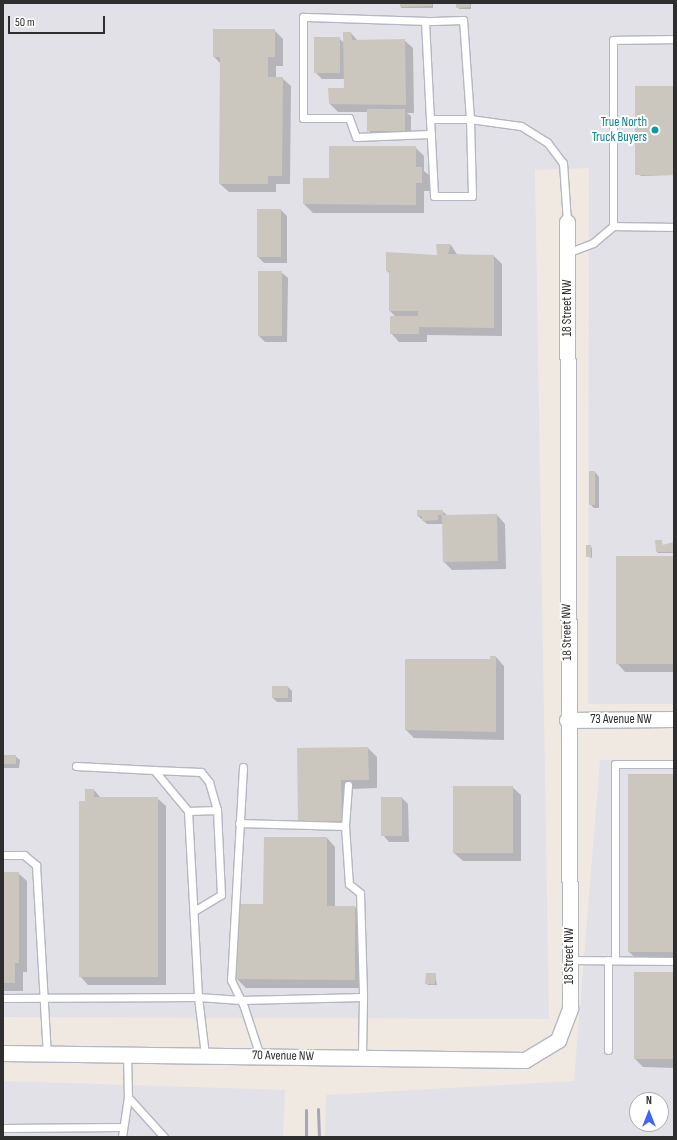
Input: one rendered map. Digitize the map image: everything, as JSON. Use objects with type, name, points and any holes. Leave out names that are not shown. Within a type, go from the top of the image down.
[{"type":"street","name":"18 Street NW","points":[[558,1040],[570,1008],[567,720],[567,222]]},
{"type":"street","name":"73 Avenue NW","points":[[567,720],[674,719]]},
{"type":"street","name":"70 Avenue NW","points":[[3,1053],[525,1060],[558,1040]]},
{"type":"lane","points":[[425,21],[434,196],[472,196],[470,119],[463,20],[425,21],[303,17],[303,118],[349,118],[356,137],[430,134]]},
{"type":"lane","points":[[613,226],[614,40],[674,39]]},
{"type":"lane","points":[[430,119],[470,119],[521,126],[547,142],[563,163],[567,222]]},
{"type":"lane","points":[[567,253],[593,242],[613,226],[674,227]]},
{"type":"lane","points":[[608,1050],[612,960],[615,764],[674,764]]},
{"type":"lane","points":[[76,766],[201,772],[209,782],[217,810],[221,895],[194,911]]},
{"type":"lane","points":[[243,767],[231,980],[241,1000],[260,1056]]},
{"type":"lane","points":[[154,770],[188,811],[198,997],[205,1055]]},
{"type":"lane","points":[[348,785],[345,826],[349,884],[360,893],[363,997],[362,1057]]},
{"type":"lane","points":[[188,811],[217,810]]},
{"type":"lane","points":[[239,823],[345,826]]},
{"type":"lane","points":[[3,855],[24,855],[36,865],[47,1053]]},
{"type":"lane","points":[[569,960],[674,961]]},
{"type":"lane","points":[[3,998],[198,997],[241,1000],[363,997]]},
{"type":"lane","points":[[122,1137],[122,1127],[128,1097],[127,1054]]},
{"type":"lane","points":[[128,1097],[164,1137]]},
{"type":"lane","points":[[3,1128],[122,1127]]},
{"type":"shaded area","points":[[3,3],[674,3],[674,704],[588,704],[589,168],[535,170],[549,1019],[3,1017]]},
{"type":"shaded area","points":[[600,760],[674,760],[674,1137],[325,1137],[326,1095],[574,1081]]},
{"type":"shaded area","points":[[3,1081],[285,1090],[283,1137],[3,1137]]},
{"type":"building","points":[[400,3],[432,3],[432,6],[400,7]]},
{"type":"building","points":[[456,3],[470,3],[470,7],[456,8]]},
{"type":"building","points":[[213,29],[275,29],[275,57],[268,57],[268,77],[283,77],[282,176],[268,176],[268,184],[219,184],[220,57],[213,57]]},
{"type":"building","points":[[343,32],[351,32],[352,40],[405,39],[406,105],[329,104],[328,88],[344,88]]},
{"type":"building","points":[[314,37],[340,37],[340,73],[314,73]]},
{"type":"building","name":"True North Truck Buyers","points":[[635,86],[674,86],[674,175],[635,175]]},
{"type":"building","points":[[367,109],[405,109],[405,131],[367,131]]},
{"type":"building","points":[[329,146],[416,146],[416,167],[422,167],[422,183],[416,183],[416,205],[303,204],[303,178],[329,178]]},
{"type":"building","points":[[257,209],[281,209],[281,257],[257,257]]},
{"type":"building","points":[[436,244],[451,244],[448,254],[494,255],[494,328],[419,327],[419,334],[390,334],[390,316],[418,316],[418,311],[389,311],[389,271],[386,271],[386,252],[437,255]]},
{"type":"building","points":[[258,271],[282,271],[282,336],[258,336]]},
{"type":"building","points":[[589,471],[595,471],[595,505],[589,505]]},
{"type":"building","points":[[417,510],[443,510],[443,515],[438,515],[438,520],[422,521],[422,516],[417,516]]},
{"type":"building","points":[[497,514],[498,561],[443,562],[442,515]]},
{"type":"building","points":[[655,540],[662,540],[662,545],[674,542],[674,552],[656,552]]},
{"type":"building","points":[[586,545],[591,545],[591,557],[586,557]]},
{"type":"building","points":[[616,556],[674,556],[674,664],[616,664]]},
{"type":"building","points":[[490,656],[496,656],[496,732],[405,730],[405,659],[490,659]]},
{"type":"building","points":[[272,686],[288,686],[288,698],[272,698]]},
{"type":"building","points":[[368,747],[369,780],[341,780],[342,821],[298,821],[297,748]]},
{"type":"building","points":[[3,755],[16,755],[16,764],[3,764]]},
{"type":"building","points":[[628,774],[674,774],[674,952],[628,952]]},
{"type":"building","points":[[453,786],[513,786],[513,853],[453,853]]},
{"type":"building","points":[[85,789],[94,789],[94,797],[158,797],[158,977],[79,977],[79,801],[85,801]]},
{"type":"building","points":[[381,797],[402,797],[402,836],[381,836]]},
{"type":"building","points":[[264,837],[327,837],[327,906],[355,906],[355,980],[236,979],[236,904],[263,904]]},
{"type":"building","points":[[3,872],[19,872],[19,963],[15,963],[15,983],[3,983]]},
{"type":"building","points":[[634,972],[674,972],[674,1059],[634,1059]]},
{"type":"building","points":[[426,973],[436,973],[435,984],[425,984]]},
{"type":"railway","points":[[318,1109],[319,1137]]},
{"type":"railway","points":[[306,1110],[306,1137]]},
{"type":"place","name":"True North Truck Buyers","points":[[655,130]]}]
